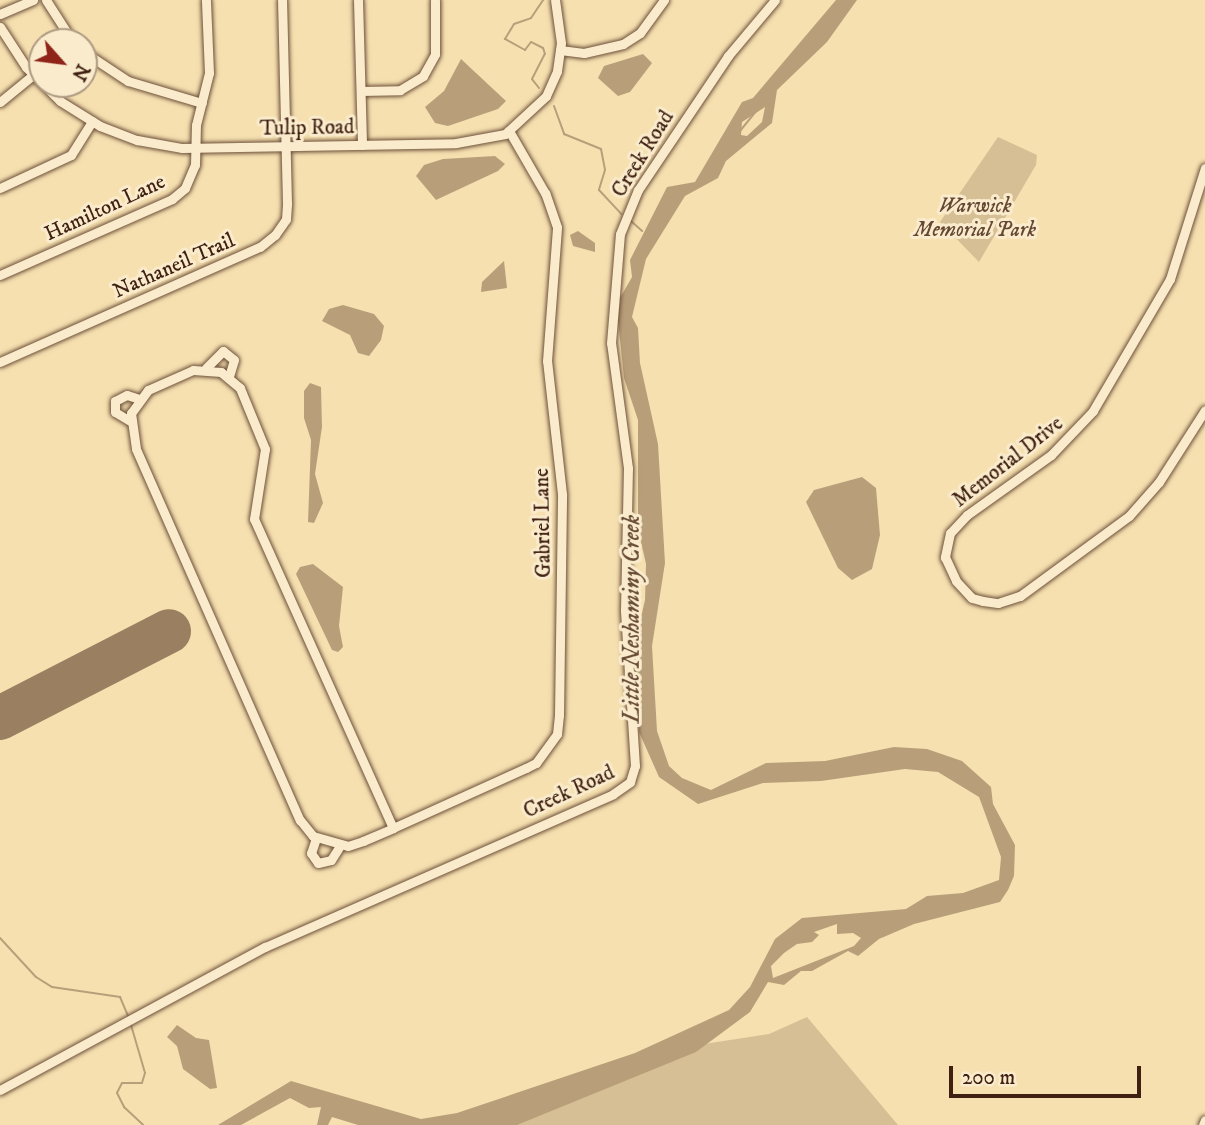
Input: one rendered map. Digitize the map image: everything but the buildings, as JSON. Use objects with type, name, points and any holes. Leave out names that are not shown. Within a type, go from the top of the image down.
[{"type":"street","points":[[0,14],[33,0]]},
{"type":"street","points":[[46,0],[64,28]]},
{"type":"street","name":"Hamilton Lane","points":[[0,275],[172,199],[192,176],[209,73],[206,0]]},
{"type":"street","name":"Nathaneil Trail","points":[[0,362],[265,244],[286,219],[282,0]]},
{"type":"street","points":[[358,0],[362,145]]},
{"type":"street","points":[[361,91],[400,90],[424,76],[435,54],[435,0]]},
{"type":"street","name":"Tulip Road","points":[[56,98],[92,121],[137,140],[196,148],[474,142],[509,131],[546,96],[557,71],[560,50],[555,0]]},
{"type":"street","points":[[560,50],[584,53],[623,44],[640,33],[664,0]]},
{"type":"street","name":"Creek Road","points":[[0,1090],[123,1021],[265,947],[613,794],[630,782],[635,766],[626,636],[629,487],[611,343],[620,234],[634,197],[652,168],[727,56],[775,0]]},
{"type":"street","name":"Tulip Road","points":[[0,27],[28,68]]},
{"type":"street","points":[[98,61],[128,81],[202,103]]},
{"type":"street","points":[[0,102],[28,79]]},
{"type":"street","points":[[0,188],[71,155],[92,121]]},
{"type":"street","name":"Gabriel Lane","points":[[393,828],[254,519],[265,449],[244,396],[229,376],[234,360],[223,351],[206,368],[158,384],[139,399],[127,395],[115,401],[115,412],[130,421],[136,449],[300,820],[316,838],[311,853],[318,863],[331,860],[339,847],[393,828],[536,763],[556,734],[562,494],[547,361],[557,227],[545,192],[509,131]]},
{"type":"street","name":"Memorial Drive","points":[[1205,168],[1170,279],[1093,411],[1051,455],[967,515],[950,533],[944,556],[956,581],[972,598],[983,601],[998,603],[1020,596],[1129,516],[1159,482],[1205,410]]},
{"type":"street","points":[[206,368],[229,376]]},
{"type":"street","points":[[130,421],[139,399]]},
{"type":"street","points":[[316,838],[339,847]]},
{"type":"green space","name":"Warwick Memorial Park","points":[[998,137],[1037,155],[1036,165],[979,262],[940,222]]},
{"type":"green space","points":[[807,1017],[898,1125],[483,1125],[704,1044],[769,1034]]},
{"type":"shaded area","points":[[836,0],[857,0],[827,42],[777,90],[772,123],[726,161],[718,178],[685,196],[646,259],[632,317],[638,328],[640,363],[658,444],[665,563],[652,646],[657,731],[669,766],[682,778],[711,790],[766,763],[825,761],[894,747],[927,749],[962,761],[991,787],[993,804],[1015,845],[1014,876],[1008,890],[1000,902],[914,924],[879,939],[858,956],[848,951],[812,971],[801,971],[784,985],[768,982],[750,1012],[696,1052],[517,1125],[358,1125],[332,1117],[328,1125],[317,1125],[321,1107],[309,1108],[290,1098],[241,1125],[218,1125],[291,1081],[421,1119],[457,1113],[635,1053],[729,1010],[750,987],[775,939],[802,918],[906,909],[927,896],[963,893],[999,880],[1001,857],[979,797],[938,772],[905,769],[821,781],[763,783],[698,804],[659,777],[639,732],[633,652],[645,600],[646,564],[638,529],[638,420],[624,378],[618,320],[620,298],[632,277],[630,260],[667,187],[695,182],[742,102],[753,98]],"holes":[[[765,107],[762,122],[747,136],[741,135],[742,122]],[[837,924],[837,934],[853,933],[861,938],[854,946],[773,978],[771,966],[784,953],[797,944],[812,942],[819,935],[814,932]]]},
{"type":"shaded area","points":[[643,54],[652,63],[630,92],[618,96],[598,78],[604,66]]},
{"type":"shaded area","points":[[461,59],[506,101],[498,109],[448,126],[435,123],[425,107],[444,91]]},
{"type":"shaded area","points":[[495,156],[505,164],[498,171],[436,200],[416,176],[424,165],[443,159]]},
{"type":"shaded area","points":[[578,231],[595,243],[595,252],[573,246],[570,235]]},
{"type":"shaded area","points":[[504,261],[507,288],[481,292],[482,282]]},
{"type":"shaded area","points":[[343,305],[374,314],[384,326],[381,340],[369,356],[358,353],[350,335],[322,321],[329,309]]},
{"type":"shaded area","points":[[310,383],[321,387],[322,427],[315,474],[323,503],[314,523],[308,522],[311,440],[304,418],[304,391]]},
{"type":"shaded area","points":[[862,477],[876,488],[880,535],[872,569],[852,580],[838,568],[806,502],[814,490]]},
{"type":"shaded area","points":[[313,564],[343,587],[339,626],[343,647],[338,652],[332,650],[296,574],[300,567]]},
{"type":"shaded area","points":[[177,1025],[196,1038],[209,1040],[217,1088],[210,1089],[183,1069],[177,1046],[167,1037]]},
{"type":"waterway","points":[[539,88],[532,79],[545,54],[543,48],[531,42],[525,50],[505,39],[514,24],[531,18],[543,0]]},
{"type":"waterway","points":[[554,106],[564,134],[601,149],[605,170],[599,190],[621,214]]},
{"type":"waterway","name":"Little Neshaminy Creek","points":[[740,131],[756,111]]},
{"type":"waterway","points":[[631,221],[642,231]]},
{"type":"waterway","points":[[0,938],[36,977],[52,987],[120,997],[128,1016]]},
{"type":"waterway","points":[[131,1025],[145,1073],[142,1083],[122,1083],[117,1093],[124,1107],[143,1125]]},
{"type":"runway","points":[[0,718],[169,631]]}]
